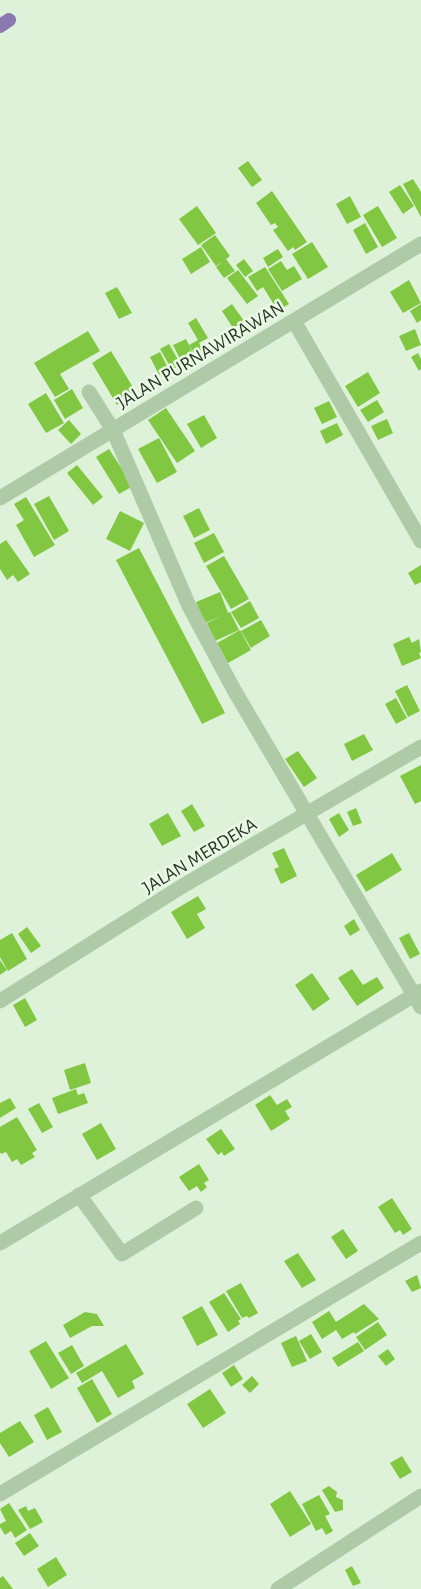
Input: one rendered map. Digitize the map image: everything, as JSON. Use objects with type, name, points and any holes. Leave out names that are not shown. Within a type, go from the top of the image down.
[{"type":"street","name":"JALAN PURNAWIRAWAN","points":[[0,498],[421,244]]},
{"type":"street","points":[[294,321],[421,540]]},
{"type":"street","points":[[0,1243],[419,998],[234,690],[189,606],[113,430],[89,392]]},
{"type":"street","name":"JALAN MERDEKA","points":[[0,1001],[181,887],[421,747]]},
{"type":"street","points":[[80,1195],[122,1254],[196,1208]]},
{"type":"street","points":[[0,1494],[421,1243]]},
{"type":"street","points":[[278,1589],[421,1496]]},
{"type":"building","points":[[248,161],[262,180],[252,187],[238,168]]},
{"type":"building","points":[[413,179],[421,192],[421,217],[403,184]]},
{"type":"building","points":[[400,185],[414,206],[403,214],[389,192]]},
{"type":"building","points":[[272,191],[307,242],[295,250],[293,247],[288,251],[273,230],[278,227],[275,223],[271,225],[256,203]]},
{"type":"building","points":[[350,196],[361,217],[347,224],[336,204]]},
{"type":"building","points":[[197,206],[216,233],[198,245],[179,219]]},
{"type":"building","points":[[378,206],[397,238],[382,247],[363,215]]},
{"type":"building","points":[[365,223],[378,247],[366,254],[353,230]]},
{"type":"building","points":[[215,235],[230,256],[226,259],[235,271],[224,278],[216,267],[223,261],[216,266],[201,245]]},
{"type":"building","points":[[312,242],[328,267],[308,279],[292,254]]},
{"type":"building","points":[[201,247],[210,262],[191,274],[182,259]]},
{"type":"building","points":[[278,249],[283,257],[268,267],[263,258]]},
{"type":"building","points":[[244,259],[253,271],[245,277],[236,265]]},
{"type":"building","points":[[281,261],[287,270],[294,266],[302,279],[282,291],[268,269]]},
{"type":"building","points":[[265,267],[289,304],[278,311],[263,287],[257,291],[248,277]]},
{"type":"building","points":[[238,270],[258,296],[247,304],[227,278]]},
{"type":"building","points":[[409,280],[421,303],[403,313],[390,292]]},
{"type":"building","points":[[117,287],[132,313],[119,319],[105,293]]},
{"type":"building","points":[[232,304],[244,321],[233,328],[222,311]]},
{"type":"building","points":[[421,304],[421,320],[417,323],[410,311]]},
{"type":"building","points":[[196,318],[208,338],[199,343],[207,356],[199,361],[189,345],[198,340],[188,323]]},
{"type":"building","points":[[415,329],[421,345],[406,351],[399,336]]},
{"type":"building","points":[[88,331],[100,351],[60,374],[69,389],[55,397],[34,363]]},
{"type":"building","points":[[186,339],[195,357],[182,363],[173,345]]},
{"type":"building","points":[[169,344],[181,365],[172,370],[160,349]]},
{"type":"building","points":[[111,351],[137,394],[117,405],[92,363]]},
{"type":"building","points":[[160,352],[169,370],[159,375],[150,357]]},
{"type":"building","points":[[418,353],[421,359],[421,369],[419,371],[411,357]]},
{"type":"building","points":[[368,372],[380,393],[358,407],[345,386]]},
{"type":"building","points":[[72,389],[83,408],[65,419],[54,400]]},
{"type":"building","points":[[46,393],[64,423],[46,433],[28,404]]},
{"type":"building","points":[[377,400],[384,412],[368,422],[360,410]]},
{"type":"building","points":[[329,401],[337,417],[322,424],[314,408]]},
{"type":"building","points":[[166,408],[195,451],[177,463],[148,420]]},
{"type":"building","points":[[204,415],[217,438],[201,448],[187,424]]},
{"type":"building","points":[[387,419],[393,433],[378,440],[371,426]]},
{"type":"building","points":[[69,420],[81,434],[71,444],[58,430]]},
{"type":"building","points":[[337,423],[343,435],[326,444],[320,431]]},
{"type":"building","points":[[159,438],[177,472],[157,483],[138,449]]},
{"type":"building","points":[[109,449],[133,486],[119,494],[96,457]]},
{"type":"building","points":[[77,465],[103,497],[93,505],[67,473]]},
{"type":"building","points":[[49,496],[69,531],[54,540],[34,504]]},
{"type":"building","points":[[26,497],[55,545],[34,557],[16,525],[24,520],[14,504]]},
{"type":"building","points":[[199,508],[210,530],[194,538],[183,516]]},
{"type":"building","points":[[120,511],[144,523],[130,551],[106,539]]},
{"type":"building","points":[[214,533],[224,552],[204,563],[194,543]]},
{"type":"building","points":[[6,540],[30,574],[18,582],[13,575],[7,580],[0,569],[0,544]]},
{"type":"building","points":[[139,548],[225,713],[202,724],[116,560]]},
{"type":"building","points":[[224,556],[249,599],[231,609],[206,566]]},
{"type":"building","points":[[421,565],[421,582],[415,585],[408,573]]},
{"type":"building","points":[[220,592],[228,613],[230,612],[239,630],[215,641],[207,623],[222,616],[205,623],[196,602]]},
{"type":"building","points":[[250,601],[259,618],[241,628],[231,612]]},
{"type":"building","points":[[261,620],[270,636],[251,648],[241,631]]},
{"type":"building","points":[[240,630],[251,650],[228,663],[217,643]]},
{"type":"building","points":[[409,637],[412,643],[419,639],[421,658],[402,666],[393,644]]},
{"type":"building","points":[[407,685],[420,711],[408,717],[395,691]]},
{"type":"building","points":[[396,698],[407,718],[396,724],[385,704]]},
{"type":"building","points":[[364,734],[373,750],[352,761],[344,744]]},
{"type":"building","points":[[298,751],[317,778],[304,787],[285,759]]},
{"type":"building","points":[[421,765],[421,801],[415,804],[400,776]]},
{"type":"building","points":[[192,804],[205,826],[194,832],[181,811]]},
{"type":"building","points":[[356,808],[362,823],[353,826],[347,812]]},
{"type":"building","points":[[168,813],[181,836],[162,846],[149,824]]},
{"type":"building","points":[[339,813],[349,830],[339,837],[329,819]]},
{"type":"building","points":[[284,848],[297,876],[281,884],[274,869],[279,867],[272,853]]},
{"type":"building","points":[[392,853],[402,870],[366,892],[356,875]]},
{"type":"building","points":[[198,896],[206,909],[197,914],[205,928],[187,939],[171,912]]},
{"type":"building","points":[[354,919],[360,930],[350,936],[344,926]]},
{"type":"building","points":[[27,927],[41,946],[31,953],[18,934]]},
{"type":"building","points":[[12,933],[27,959],[8,971],[0,957],[0,940]]},
{"type":"building","points":[[409,933],[420,954],[410,959],[399,938]]},
{"type":"building","points":[[0,960],[7,970],[0,975]]},
{"type":"building","points":[[352,969],[363,985],[377,977],[384,988],[357,1006],[338,978]]},
{"type":"building","points":[[312,973],[330,999],[313,1011],[295,985]]},
{"type":"building","points":[[25,998],[37,1020],[25,1027],[13,1005]]},
{"type":"building","points":[[85,1063],[91,1083],[70,1090],[64,1070]]},
{"type":"building","points":[[76,1089],[78,1095],[84,1093],[88,1103],[58,1114],[52,1098]]},
{"type":"building","points":[[270,1095],[277,1105],[287,1099],[292,1107],[285,1111],[290,1119],[271,1131],[255,1105]]},
{"type":"building","points":[[10,1098],[16,1108],[0,1118],[0,1103]]},
{"type":"building","points":[[39,1103],[53,1127],[42,1133],[28,1109]]},
{"type":"building","points":[[17,1117],[37,1150],[32,1153],[35,1157],[21,1165],[17,1159],[12,1162],[6,1152],[1,1154],[0,1152],[0,1127]]},
{"type":"building","points":[[101,1123],[116,1149],[97,1160],[82,1134]]},
{"type":"building","points":[[221,1129],[235,1149],[224,1156],[222,1152],[218,1155],[206,1139]]},
{"type":"building","points":[[199,1164],[209,1180],[204,1183],[207,1187],[201,1192],[197,1186],[189,1191],[179,1177]]},
{"type":"building","points":[[392,1198],[412,1229],[403,1235],[400,1230],[395,1233],[378,1207]]},
{"type":"building","points":[[343,1229],[358,1251],[346,1259],[331,1237]]},
{"type":"building","points":[[298,1253],[316,1280],[302,1288],[284,1261]]},
{"type":"building","points":[[417,1275],[421,1288],[412,1292],[405,1281]]},
{"type":"building","points":[[241,1283],[258,1313],[249,1318],[247,1316],[242,1318],[226,1291]]},
{"type":"building","points":[[224,1293],[241,1319],[238,1321],[240,1324],[228,1332],[209,1302]]},
{"type":"building","points":[[364,1304],[379,1319],[355,1334],[354,1332],[342,1339],[336,1330],[322,1339],[312,1322],[329,1311],[336,1322]]},
{"type":"building","points":[[202,1306],[218,1335],[197,1346],[182,1317]]},
{"type":"building","points":[[85,1312],[97,1314],[104,1326],[92,1326],[70,1338],[63,1325]]},
{"type":"building","points":[[378,1322],[387,1335],[365,1350],[356,1337]]},
{"type":"building","points":[[311,1334],[322,1352],[310,1359],[299,1341]]},
{"type":"building","points":[[296,1336],[307,1361],[292,1367],[281,1343]]},
{"type":"building","points":[[46,1341],[69,1378],[51,1389],[29,1351]]},
{"type":"building","points":[[358,1342],[364,1351],[338,1367],[332,1358]]},
{"type":"building","points":[[126,1344],[144,1374],[132,1381],[135,1388],[118,1398],[102,1371],[82,1383],[76,1373]]},
{"type":"building","points":[[72,1345],[84,1366],[71,1374],[58,1353]]},
{"type":"building","points":[[388,1349],[395,1359],[386,1366],[378,1356]]},
{"type":"building","points":[[234,1365],[243,1379],[231,1387],[222,1373]]},
{"type":"building","points":[[252,1376],[259,1384],[250,1393],[242,1385]]},
{"type":"building","points":[[92,1379],[112,1414],[97,1423],[77,1388]]},
{"type":"building","points":[[210,1389],[226,1413],[203,1428],[187,1404]]},
{"type":"building","points":[[48,1407],[62,1432],[47,1440],[34,1415]]},
{"type":"building","points":[[20,1421],[34,1442],[9,1457],[0,1443],[0,1433]]},
{"type":"building","points":[[402,1456],[412,1472],[400,1479],[390,1463]]},
{"type":"building","points":[[329,1486],[337,1492],[336,1497],[343,1500],[343,1510],[335,1512],[322,1490]]},
{"type":"building","points":[[290,1491],[311,1524],[290,1537],[270,1504]]},
{"type":"building","points":[[319,1495],[330,1514],[325,1516],[333,1531],[326,1535],[322,1528],[316,1531],[302,1504]]},
{"type":"building","points":[[9,1503],[27,1530],[15,1538],[11,1531],[5,1535],[0,1527],[0,1524],[6,1521],[0,1509]]},
{"type":"building","points":[[26,1506],[28,1511],[35,1508],[43,1522],[30,1529],[18,1510]]},
{"type":"building","points":[[30,1533],[39,1546],[24,1556],[15,1543]]},
{"type":"building","points":[[56,1557],[67,1575],[48,1587],[37,1569]]},
{"type":"building","points":[[352,1566],[361,1583],[353,1586],[345,1570]]},
{"type":"building","points":[[3,1576],[13,1589],[0,1589],[0,1578]]},
{"type":"waterway","points":[[0,26],[9,20]]}]
